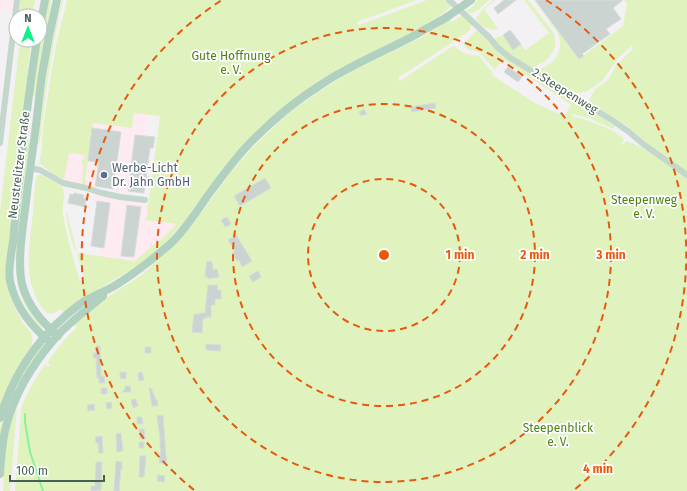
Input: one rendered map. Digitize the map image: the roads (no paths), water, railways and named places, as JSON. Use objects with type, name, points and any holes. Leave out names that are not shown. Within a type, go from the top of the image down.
[{"type":"main road","name":"Neustrelitzer Straße","points":[[57,0],[42,73],[30,168],[20,267],[21,277],[30,305],[42,321],[58,336]]},
{"type":"main road","points":[[0,474],[5,431],[11,412],[19,392],[28,376],[51,343],[72,322],[115,286],[144,266],[172,242],[248,146],[290,107],[323,83],[352,66],[418,34],[447,17],[471,0]]},
{"type":"main road","name":"Neustrelitzer Straße","points":[[36,48],[23,140],[9,276],[20,308],[34,328],[51,343]]},
{"type":"main road","points":[[0,418],[11,388],[20,371],[29,356],[44,337],[82,303],[115,286]]},
{"type":"street","name":"Neustrelitzer Straße","points":[[0,142],[17,0]]},
{"type":"street","name":"2.Steepenweg","points":[[449,0],[508,57],[615,122],[687,176]]},
{"type":"street","points":[[30,168],[40,170],[63,183],[120,197],[145,200]]},
{"type":"waterway","points":[[25,414],[30,452],[43,491]]},
{"type":"place","name":"Werbe-Licht Dr. Jahn GmbH","points":[[104,175]]},
{"type":"park label","name":"Gute Hoffnung e. V.","points":[[231,63]]},
{"type":"park label","name":"Steepenweg e. V.","points":[[644,207]]},
{"type":"park label","name":"Steepenblick e. V.","points":[[558,435]]}]
